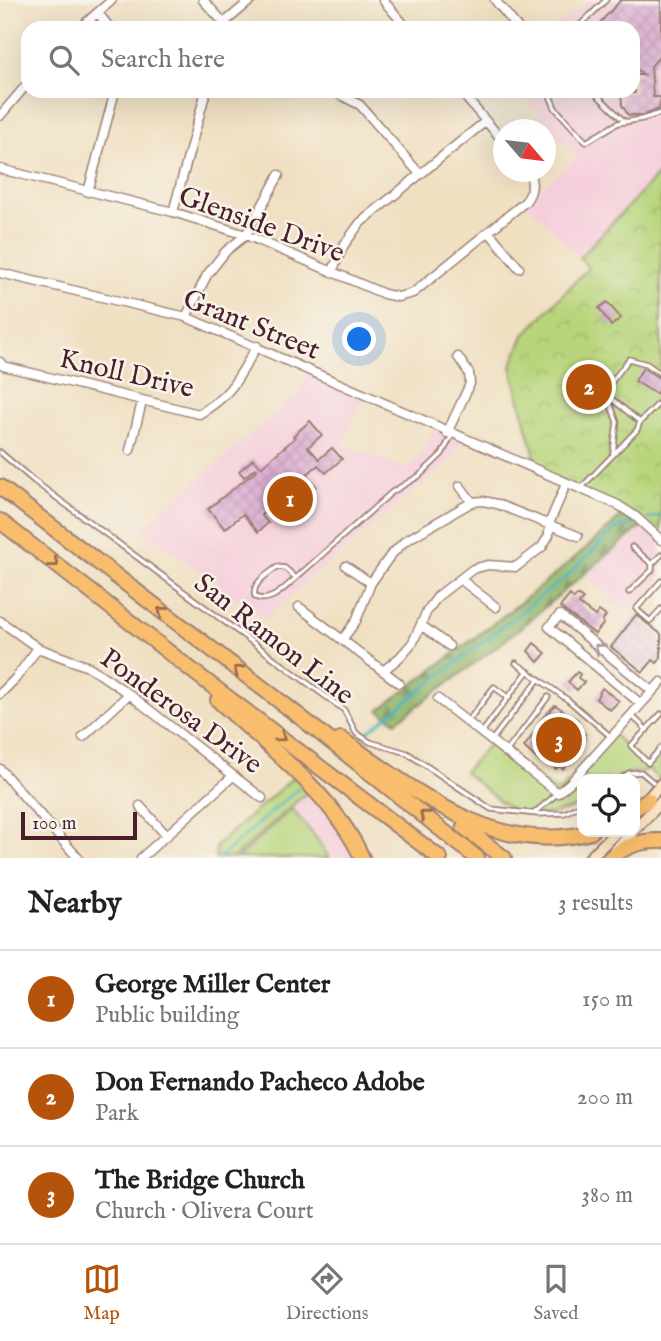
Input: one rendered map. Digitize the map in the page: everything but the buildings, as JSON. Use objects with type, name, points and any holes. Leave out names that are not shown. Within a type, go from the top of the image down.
[{"type":"highway","points":[[0,487],[299,716],[477,858]]},
{"type":"highway","points":[[0,521],[206,682],[440,858]]},
{"type":"highway","points":[[206,682],[217,699],[316,791],[345,827],[362,858]]},
{"type":"highway","points":[[299,716],[324,727],[427,797],[476,826],[514,838],[547,840],[577,835]]},
{"type":"highway","points":[[427,797],[504,858]]},
{"type":"highway","points":[[609,858],[635,843],[661,841]]},
{"type":"street","points":[[88,21],[112,0]]},
{"type":"street","points":[[203,0],[222,21]]},
{"type":"street","points":[[231,21],[251,0]]},
{"type":"street","points":[[383,0],[401,21]]},
{"type":"street","points":[[495,0],[512,21]]},
{"type":"street","points":[[98,12],[105,21]]},
{"type":"street","points":[[0,116],[21,91]]},
{"type":"street","points":[[88,192],[113,98]]},
{"type":"street","points":[[173,212],[204,98]]},
{"type":"street","points":[[346,98],[360,105],[419,173]]},
{"type":"street","points":[[466,98],[493,130]]},
{"type":"street","points":[[332,272],[344,245],[360,223],[486,121]]},
{"type":"street","name":"Glenside Drive","points":[[0,169],[173,212],[246,235],[384,294],[398,297],[413,293],[489,232],[530,195],[531,182]]},
{"type":"street","points":[[186,317],[207,275],[226,251],[246,235],[279,175]]},
{"type":"street","points":[[489,232],[519,268]]},
{"type":"street","name":"Grant Street","points":[[0,273],[186,317],[618,505],[635,516],[661,540]]},
{"type":"street","name":"Knoll Drive","points":[[0,362],[3,366],[199,414],[218,403],[233,387],[257,346]]},
{"type":"street","points":[[450,434],[470,384],[470,373],[458,357]]},
{"type":"street","points":[[130,450],[142,402]]},
{"type":"street","points":[[383,671],[413,642],[427,611],[438,596],[473,569],[488,565],[516,566],[542,547],[549,535],[550,524],[566,484]]},
{"type":"street","points":[[460,486],[472,502]]},
{"type":"street","points":[[342,640],[356,621],[371,583],[390,556],[405,541],[472,502],[497,504],[578,536]]},
{"type":"street","points":[[346,566],[371,583]]},
{"type":"street","points":[[460,579],[496,607]]},
{"type":"street","points":[[299,607],[399,683]]},
{"type":"street","points":[[640,704],[549,627],[560,615],[652,691]]},
{"type":"street","name":"Ponderosa Drive","points":[[0,621],[38,648],[91,668],[262,798]]},
{"type":"street","points":[[421,625],[449,646]]},
{"type":"street","points":[[0,694],[38,648]]},
{"type":"street","points":[[438,699],[558,793],[572,781],[661,682]]},
{"type":"street","points":[[83,737],[128,694]]},
{"type":"street","points":[[0,769],[78,858]]},
{"type":"street","points":[[141,858],[233,776]]},
{"type":"street","points":[[640,822],[654,801],[657,783]]},
{"type":"street","points":[[140,806],[167,836]]},
{"type":"street","points":[[590,858],[612,837]]},
{"type":"street","points":[[609,858],[628,837]]},
{"type":"lane","points":[[584,21],[606,0]]},
{"type":"lane","points":[[551,98],[555,108],[583,141],[589,141],[608,127],[624,121],[661,113]]},
{"type":"lane","points":[[600,98],[624,121]]},
{"type":"lane","points":[[613,455],[617,422],[607,395],[610,384],[629,359],[648,364],[661,374]]},
{"type":"lane","points":[[607,395],[640,422]]},
{"type":"lane","points":[[580,490],[661,401]]},
{"type":"lane","points":[[296,578],[285,568],[277,567],[256,586],[255,597],[269,599],[296,578],[392,492],[419,476],[442,454],[450,434]]},
{"type":"lane","name":"San Ramon Line","points":[[0,452],[34,481],[344,710],[356,733],[369,742],[407,753],[491,809],[565,813],[577,806]]},
{"type":"lane","points":[[632,547],[652,564]]},
{"type":"lane","points":[[629,593],[652,570],[652,564],[661,555]]},
{"type":"lane","points":[[661,582],[636,609],[650,621],[661,609]]},
{"type":"lane","points":[[516,663],[568,700],[610,736]]},
{"type":"lane","points":[[481,734],[528,671]]},
{"type":"lane","points":[[491,742],[539,679]]},
{"type":"lane","points":[[467,722],[494,687],[509,698]]},
{"type":"lane","points":[[505,754],[548,697]]},
{"type":"lane","points":[[661,714],[631,746],[648,764],[661,748]]},
{"type":"lane","points":[[631,715],[647,730]]},
{"type":"lane","points":[[628,774],[641,772],[657,783]]},
{"type":"lane","points":[[534,813],[558,793]]},
{"type":"shaded area","points":[[591,0],[661,0],[661,171],[580,257],[525,202],[549,182],[556,182],[556,176],[577,158],[556,134],[556,119],[543,119],[525,98],[640,98],[640,21],[563,21]]},
{"type":"shaded area","points":[[309,370],[364,395],[343,445],[410,470],[435,427],[463,440],[454,457],[264,619],[141,529],[296,396]]},
{"type":"shaded area","points":[[644,524],[661,540],[661,576],[626,613],[586,575]]},
{"type":"shaded area","points":[[312,788],[362,858],[233,858],[293,805]]},
{"type":"green space","points":[[661,171],[661,540],[635,516],[539,472],[511,367],[524,335],[588,268],[580,257]]},
{"type":"green space","points":[[627,511],[644,524],[502,643],[396,722],[379,710],[537,589]]},
{"type":"green space","points":[[613,734],[645,765],[661,748],[661,781],[648,769],[628,774],[577,774],[577,806],[559,812],[534,815],[512,810],[464,772],[491,742],[558,792]]},
{"type":"green space","points":[[297,774],[312,788],[233,858],[215,858],[216,846]]},
{"type":"green space","points":[[292,809],[329,858],[237,858]]},
{"type":"waterway","points":[[648,519],[661,515]]},
{"type":"waterway","points":[[361,737],[566,577],[614,530],[634,523]]},
{"type":"waterway","points":[[219,858],[300,787]]},
{"type":"place","name":"Don Fernando Pacheco Adobe","points":[[589,387]]},
{"type":"place","name":"George Miller Center","points":[[290,499]]},
{"type":"place","name":"The Bridge Church","points":[[559,740]]}]
